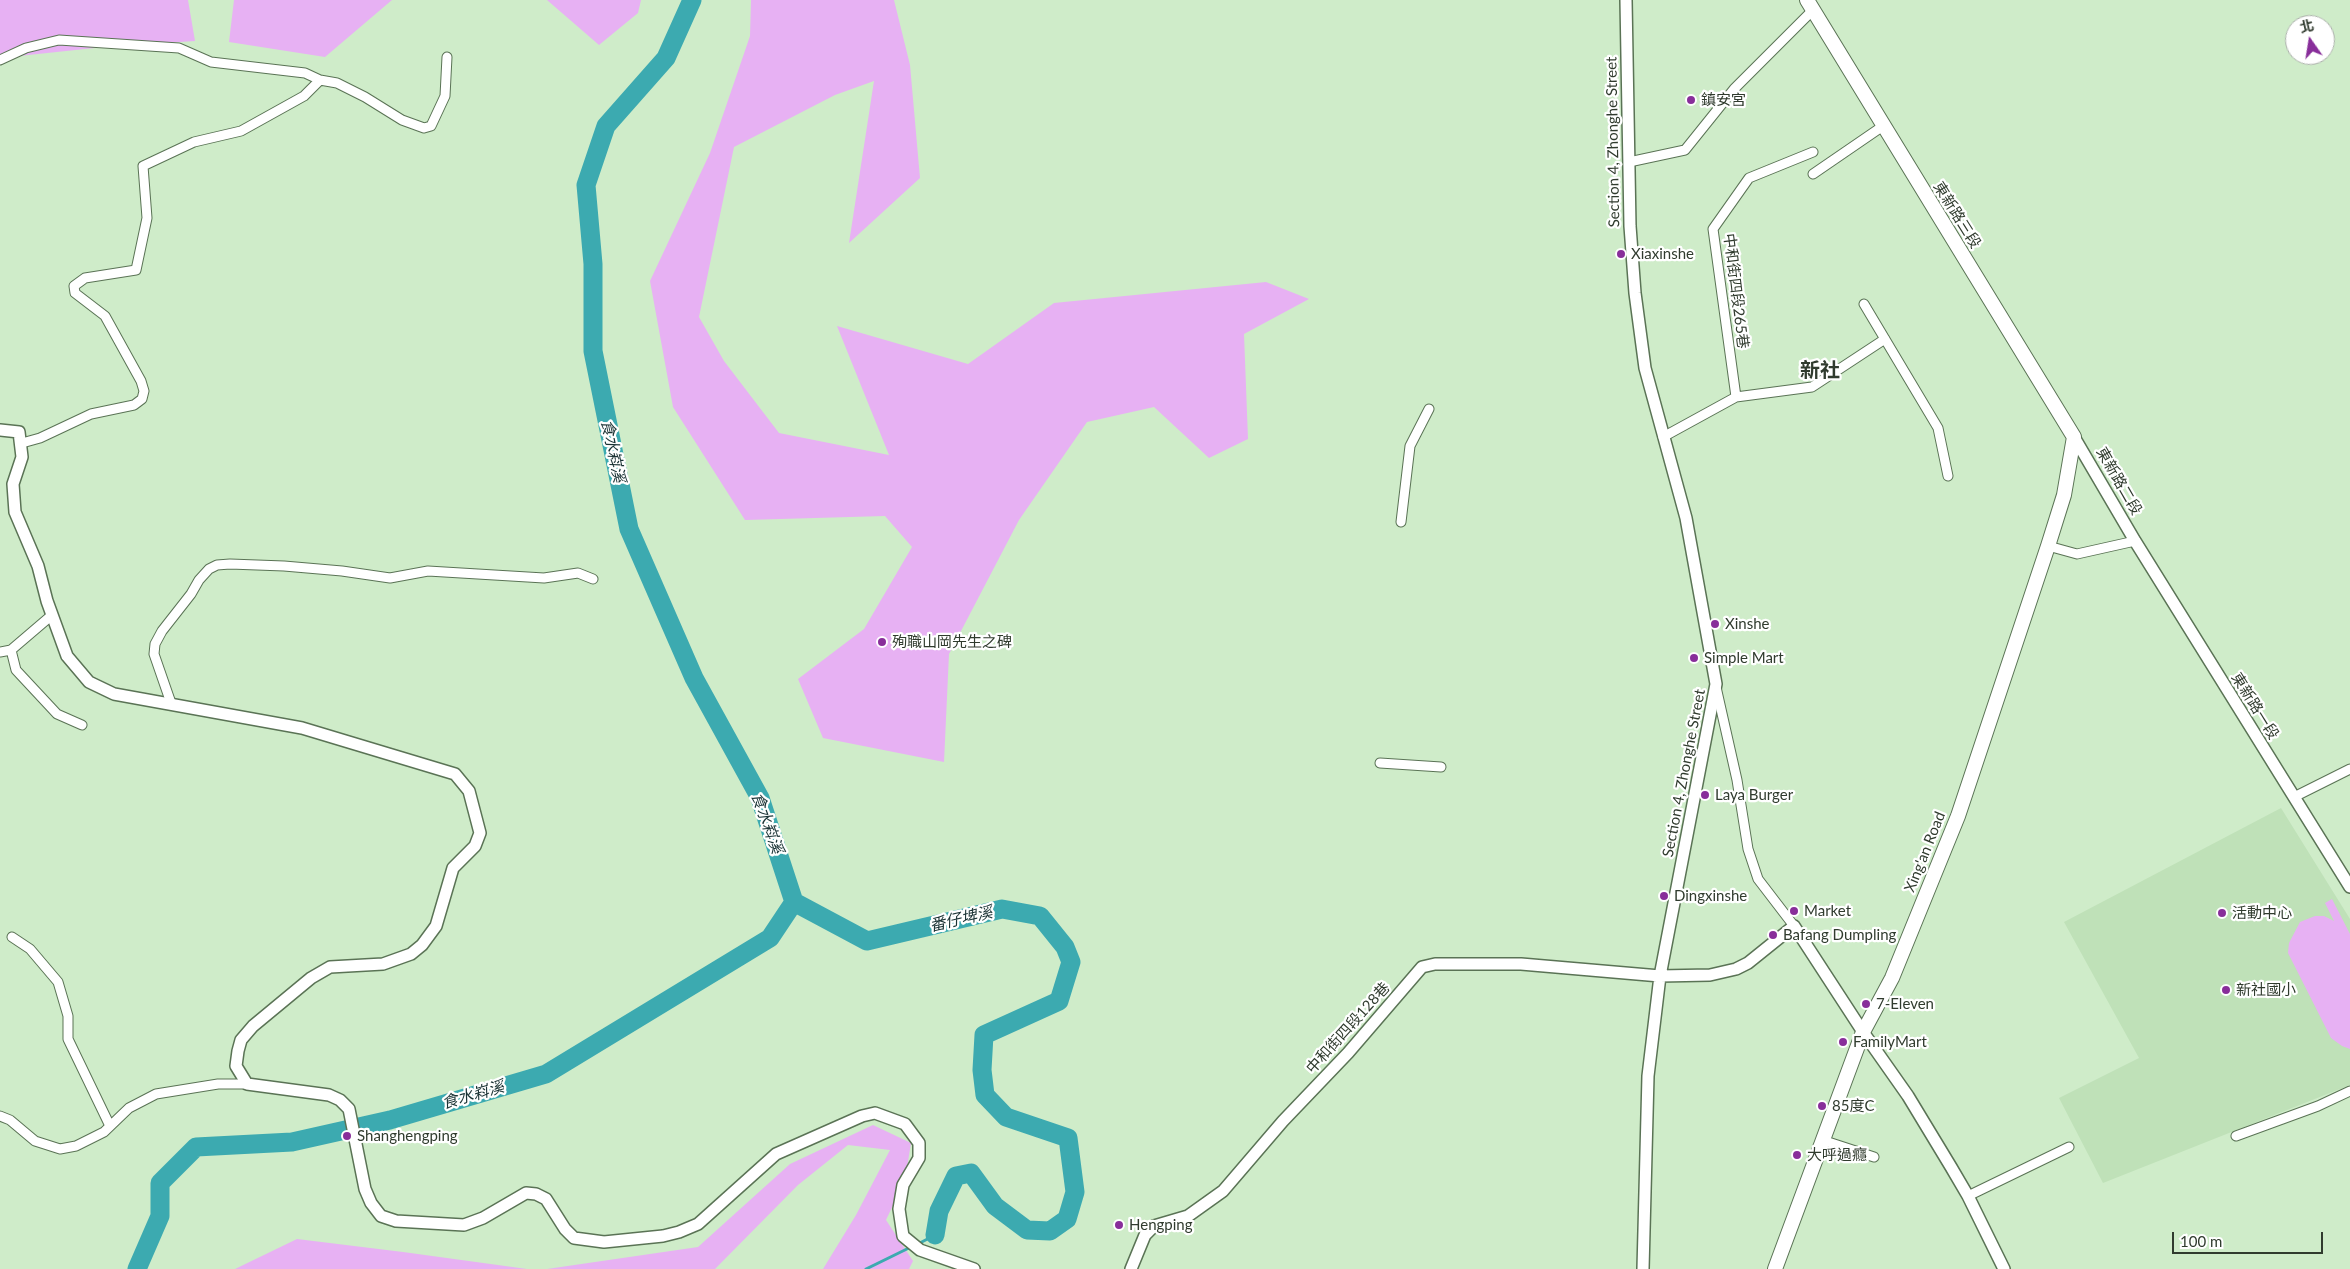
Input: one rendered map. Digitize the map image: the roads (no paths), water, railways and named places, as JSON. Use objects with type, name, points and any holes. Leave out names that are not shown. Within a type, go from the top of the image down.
[{"type":"main road","name":"東新路三段","points":[[1810,5],[2074,437]]},
{"type":"main road","name":"Xing'an Road","points":[[1775,1269],[1863,1032],[1892,978],[1958,816],[2064,495],[2074,437]]},
{"type":"street","name":"Section 4, Zhonghe Street","points":[[1626,0],[1632,272],[1645,368],[1686,518],[1716,684],[1660,976],[1648,1076],[1643,1269]]},
{"type":"street","points":[[1629,162],[1685,150],[1734,89],[1810,5]]},
{"type":"street","points":[[0,60],[26,48],[60,40],[179,48],[211,62],[305,73],[320,80],[337,83],[366,97],[402,120],[424,128],[431,126],[445,96],[447,57]]},
{"type":"street","points":[[22,443],[40,438],[91,414],[134,405],[142,400],[144,391],[141,382],[105,316],[76,293],[74,286],[85,278],[136,270],[147,218],[143,166],[194,142],[241,132],[304,96],[320,80]]},
{"type":"street","points":[[1813,174],[1883,126]]},
{"type":"street","name":"中和街四段265巷","points":[[1736,397],[1713,229],[1749,178],[1813,152]]},
{"type":"street","points":[[1864,304],[1938,428],[1948,476]]},
{"type":"street","points":[[1663,437],[1736,397],[1812,387],[1885,339]]},
{"type":"street","points":[[1401,522],[1410,446],[1429,409]]},
{"type":"street","points":[[0,430],[19,432],[22,443],[22,458],[13,484],[15,512],[38,566],[52,615],[67,656],[89,682],[114,694],[302,728],[455,774],[469,791],[480,833],[475,846],[453,868],[436,926],[422,945],[411,954],[383,964],[330,967],[311,978],[253,1026],[242,1040],[236,1066],[239,1074],[247,1084]]},
{"type":"street","name":"東新路二段","points":[[2074,437],[2135,541]]},
{"type":"street","points":[[2048,546],[2078,554],[2135,541]]},
{"type":"street","name":"東新路一段","points":[[2135,541],[2350,887]]},
{"type":"street","points":[[171,703],[154,654],[156,644],[162,631],[191,594],[199,580],[217,565],[284,566],[342,571],[390,578],[428,571],[544,578],[578,573],[593,579]]},
{"type":"street","points":[[0,652],[11,650],[52,615]]},
{"type":"street","points":[[11,650],[16,670],[57,714],[82,725]]},
{"type":"street","points":[[1716,684],[1748,850],[1758,879],[1794,926],[1863,1032],[1908,1096],[1968,1196],[2004,1269]]},
{"type":"street","points":[[1380,763],[1441,767]]},
{"type":"street","points":[[2294,797],[2350,770]]},
{"type":"street","name":"中和街四段128巷","points":[[1131,1269],[1145,1235],[1154,1226],[1188,1216],[1223,1191],[1283,1121],[1348,1053],[1422,967],[1435,964],[1521,964],[1660,976],[1710,975],[1736,969],[1748,963],[1794,926]]},
{"type":"street","points":[[12,937],[30,949],[58,982],[68,1016],[68,1039],[110,1126]]},
{"type":"street","points":[[0,1116],[10,1120],[35,1141],[60,1150],[76,1146],[104,1132],[129,1108],[156,1094],[218,1084],[247,1084],[329,1095],[340,1100],[349,1108],[364,1189],[371,1203],[381,1216],[396,1221],[464,1225],[483,1218],[526,1193],[536,1194],[546,1200],[565,1229],[574,1238],[613,1242],[663,1236],[698,1224],[776,1154],[862,1116],[875,1113],[905,1124],[919,1143],[919,1158],[903,1185],[899,1209],[903,1236],[920,1250],[974,1269]]},
{"type":"street","points":[[2236,1136],[2318,1106],[2350,1091]]},
{"type":"street","points":[[1822,1140],[1874,1157]]},
{"type":"street","points":[[1968,1196],[2069,1148]]},
{"type":"waterway","name":"食水嵙溪","points":[[137,1269],[160,1216],[160,1183],[196,1147],[292,1142],[390,1120],[546,1074],[770,938],[794,902],[760,798],[694,678],[629,529],[593,351],[593,264],[586,185],[606,126],[666,58],[692,0]]},
{"type":"waterway","name":"番仔埤溪","points":[[794,902],[867,941],[1002,909],[1040,916],[1065,947],[1071,962],[1059,1001],[984,1035],[982,1070],[985,1095],[1006,1117],[1068,1138],[1075,1192],[1067,1219],[1050,1231],[1027,1230],[995,1206],[971,1173],[956,1176],[939,1211],[935,1235]]},
{"type":"waterway","name":"番仔埤溪","points":[[918,1244],[935,1235]]},
{"type":"waterway","name":"番仔埤溪","points":[[866,1269],[913,1246]]},
{"type":"place","name":"鎮安宮","points":[[1691,100]]},
{"type":"place","name":"Xiaxinshe","points":[[1621,254]]},
{"type":"place","name":"Xinshe","points":[[1715,624]]},
{"type":"place","name":"殉職山岡先生之碑","points":[[882,642]]},
{"type":"place","name":"Simple Mart","points":[[1694,658]]},
{"type":"place","name":"Laya Burger","points":[[1705,795]]},
{"type":"place","name":"Dingxinshe","points":[[1664,896]]},
{"type":"place","name":"Market","points":[[1794,911]]},
{"type":"place","name":"活動中心","points":[[2222,913]]},
{"type":"place","name":"Bafang Dumpling","points":[[1773,935]]},
{"type":"place","name":"新社國小","points":[[2226,990]]},
{"type":"place","name":"7-Eleven","points":[[1866,1004]]},
{"type":"place","name":"FamilyMart","points":[[1843,1042]]},
{"type":"place","name":"85度C","points":[[1822,1106]]},
{"type":"place","name":"Shanghengping","points":[[347,1136]]},
{"type":"place","name":"大呼過癮","points":[[1797,1155]]},
{"type":"place","name":"Hengping","points":[[1119,1225]]},
{"type":"district","name":"新社","points":[[1820,371]]}]
